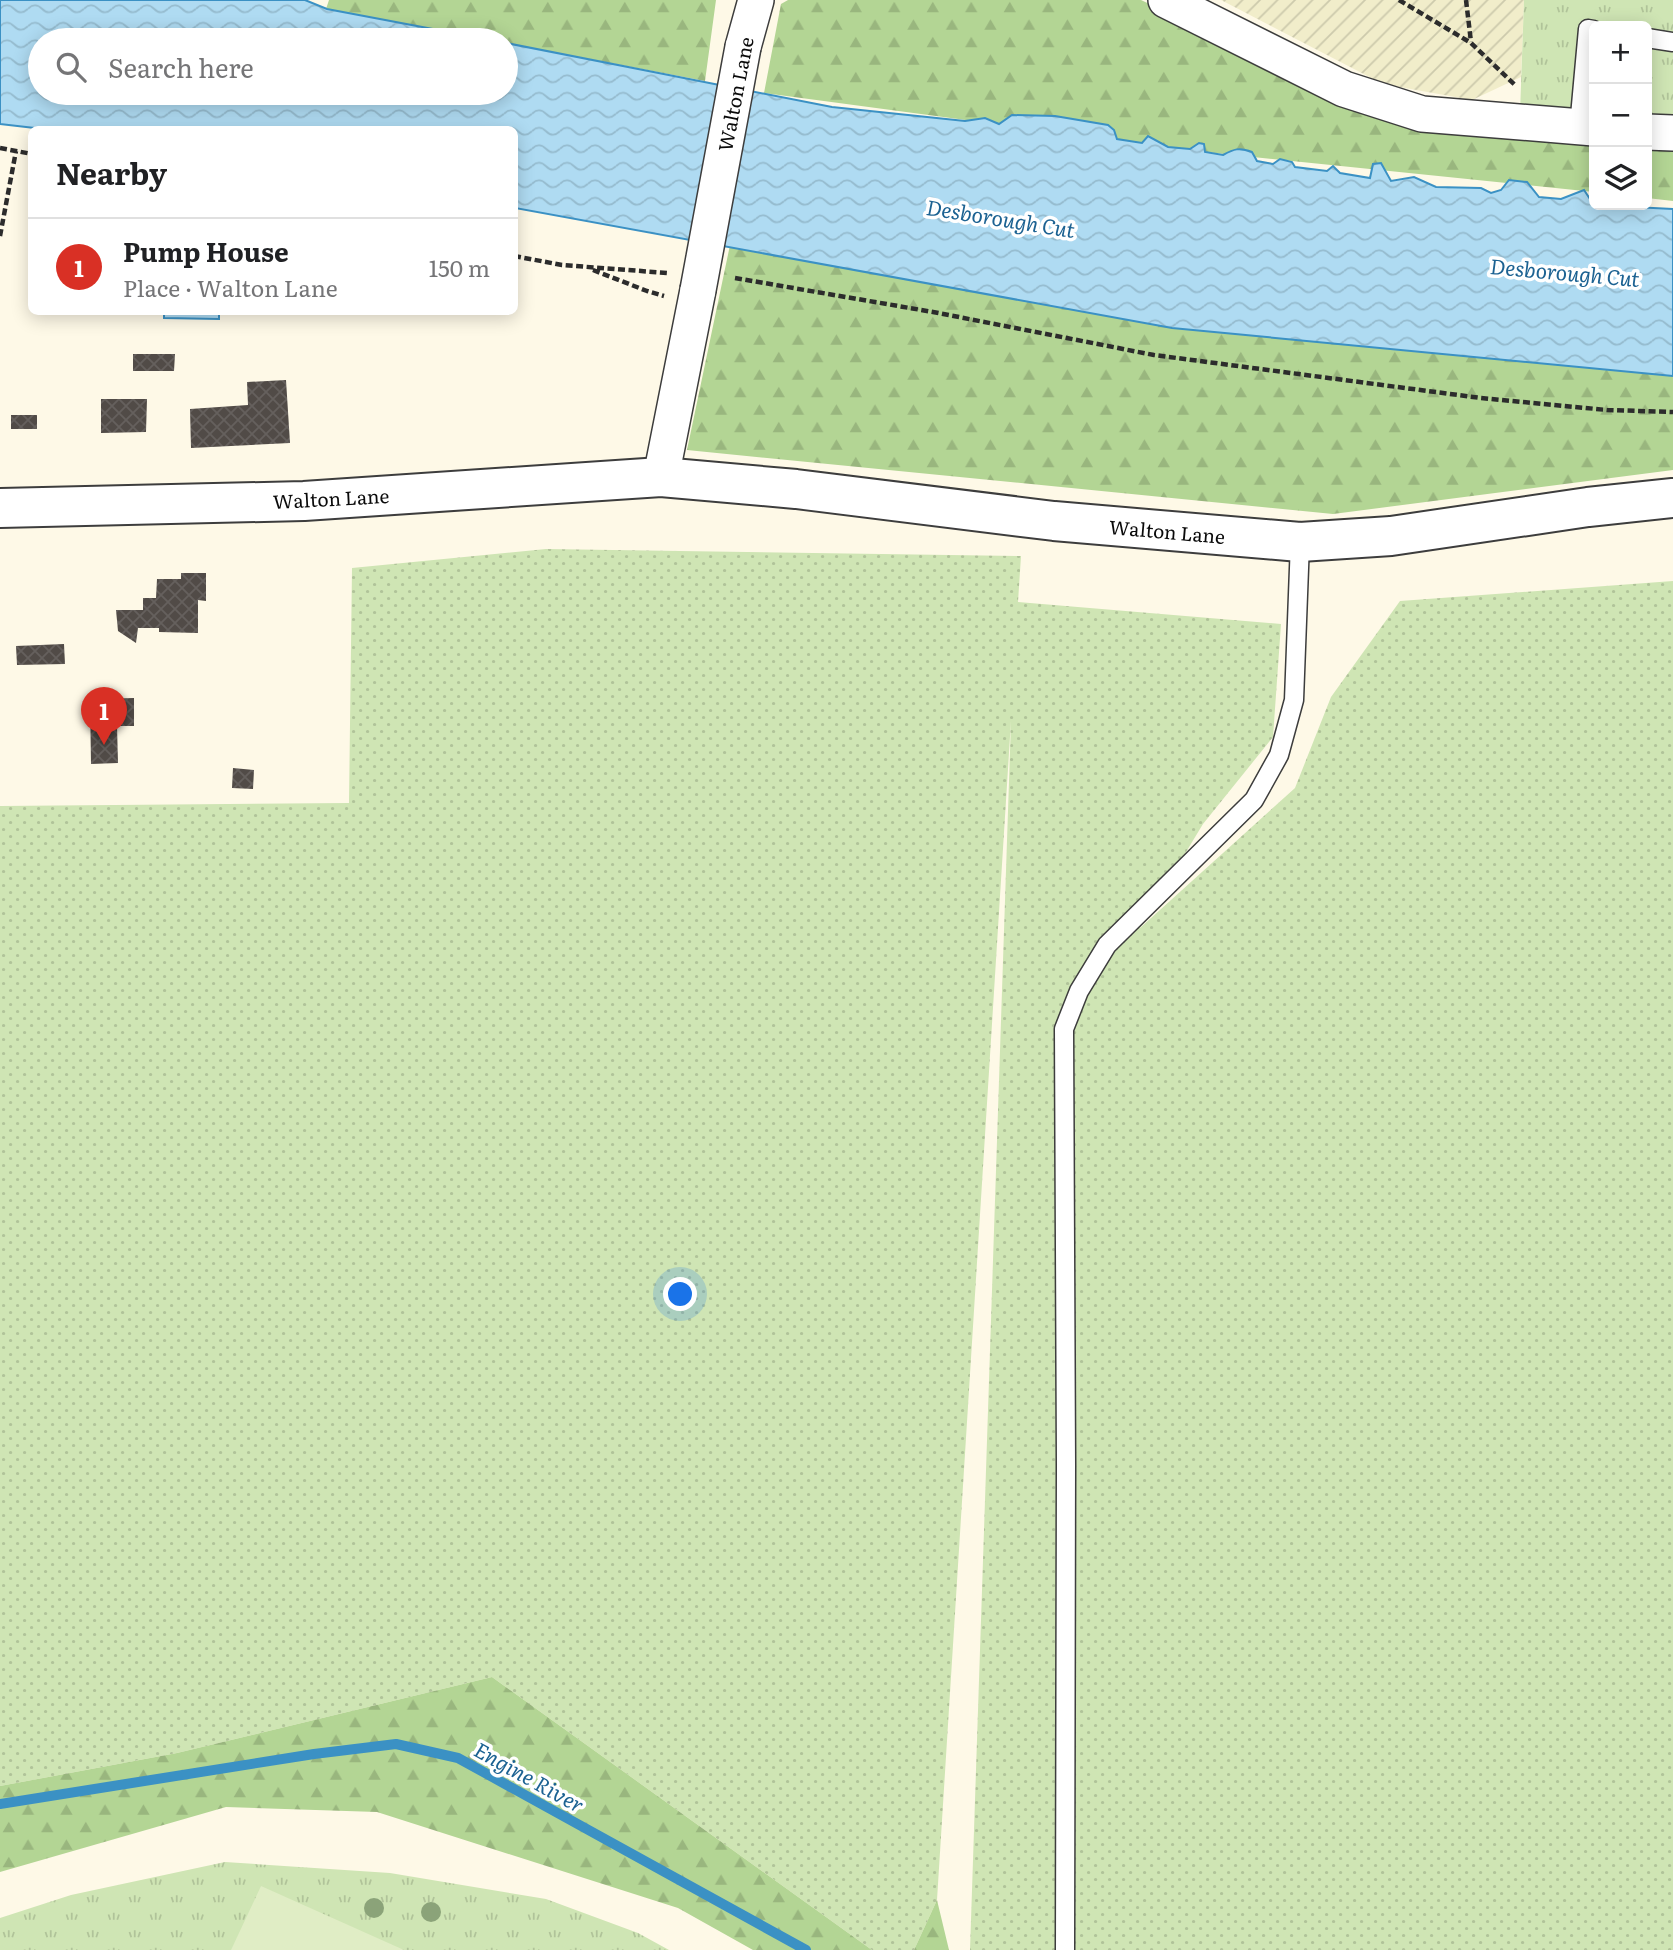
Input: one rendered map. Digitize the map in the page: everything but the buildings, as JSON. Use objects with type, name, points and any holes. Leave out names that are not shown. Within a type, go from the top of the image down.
[{"type":"street","name":"Walton Lane","points":[[661,477],[710,284],[743,47],[756,0]]},
{"type":"street","points":[[1166,0],[1344,89],[1422,114],[1587,128]]},
{"type":"street","points":[[1652,132],[1673,133]]},
{"type":"street","name":"Walton Lane","points":[[0,508],[304,501],[661,477],[796,489],[1067,522],[1300,542],[1391,536],[1588,507],[1673,498]]},
{"type":"lane","points":[[1587,128],[1589,29]]},
{"type":"lane","points":[[1652,39],[1673,42]]},
{"type":"lane","points":[[1065,1950],[1064,1029],[1079,991],[1107,945],[1254,800],[1279,755],[1294,700],[1300,542]]},
{"type":"path","points":[[1399,0],[1471,43],[1465,0]]},
{"type":"path","points":[[0,148],[28,153]]},
{"type":"path","points":[[0,236],[16,151]]},
{"type":"path","points":[[518,257],[586,267],[668,273]]},
{"type":"path","points":[[586,267],[647,291]]},
{"type":"path","points":[[710,284],[933,312],[1154,355],[1481,398],[1606,410],[1673,412]]},
{"type":"shaded area","points":[[1221,0],[1524,0],[1521,77],[1472,100],[1383,84]]},
{"type":"green space","points":[[329,0],[716,0],[705,81],[518,45],[518,28],[427,28],[326,9]]},
{"type":"green space","points":[[788,0],[1141,0],[1343,96],[1589,133],[1589,191],[1205,152],[764,93],[781,4]]},
{"type":"green space","points":[[1524,0],[1673,0],[1673,122],[1652,120],[1652,21],[1589,21],[1589,117],[1520,113]]},
{"type":"green space","points":[[1652,139],[1673,141],[1673,201],[1652,199]]},
{"type":"green space","points":[[730,245],[1172,328],[1673,376],[1673,470],[1333,514],[687,450]]},
{"type":"green space","points":[[546,549],[1021,556],[1018,602],[1281,624],[1273,737],[1203,824],[1140,928],[1295,788],[1331,697],[1400,601],[1673,581],[1673,1950],[970,1950],[1011,721],[937,1900],[914,1950],[872,1950],[492,1677],[177,1753],[0,1786],[0,806],[349,803],[352,568]]},
{"type":"green space","points":[[492,1677],[872,1950],[753,1950],[678,1908],[377,1812],[226,1807],[0,1872],[0,1786],[177,1753]]},
{"type":"green space","points":[[225,1862],[390,1873],[546,1899],[638,1933],[669,1950],[0,1950],[0,1918],[71,1895]]},
{"type":"green space","points":[[261,1886],[404,1950],[231,1950]]},
{"type":"green space","points":[[937,1900],[949,1950],[914,1950]]},
{"type":"water","name":"Desborough Cut","points":[[0,0],[305,0],[327,9],[428,28],[28,28],[28,105],[518,105],[518,45],[832,107],[965,121],[985,118],[999,124],[1012,115],[1055,116],[1108,125],[1114,130],[1117,139],[1142,143],[1148,136],[1168,147],[1190,149],[1199,143],[1204,144],[1205,152],[1223,155],[1240,149],[1252,152],[1257,161],[1273,164],[1280,159],[1292,162],[1295,167],[1327,171],[1333,166],[1340,173],[1370,178],[1373,164],[1381,163],[1391,181],[1414,177],[1436,187],[1481,188],[1491,193],[1501,190],[1509,180],[1527,182],[1539,197],[1561,199],[1584,190],[1589,198],[1589,210],[1673,209],[1673,376],[1172,328],[518,209],[518,126],[28,127],[0,124]]},
{"type":"water","points":[[164,315],[219,315],[219,319],[164,318]]},
{"type":"waterway","name":"Engine River","points":[[0,1804],[314,1754],[396,1744],[458,1758],[806,1950]]},
{"type":"place","name":"Pump House","points":[[104,745]]}]
